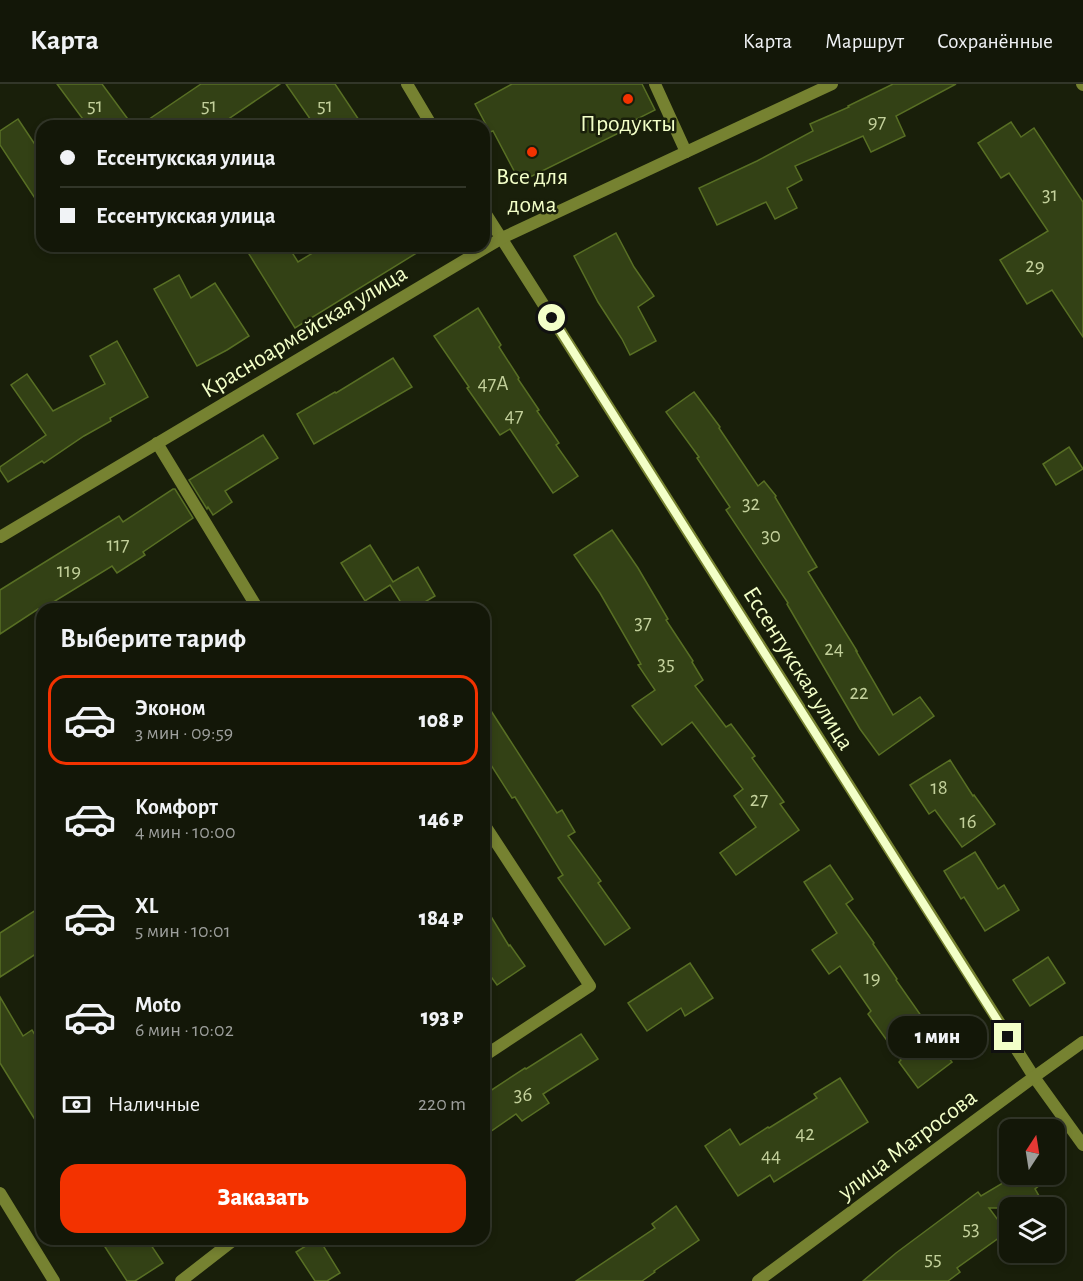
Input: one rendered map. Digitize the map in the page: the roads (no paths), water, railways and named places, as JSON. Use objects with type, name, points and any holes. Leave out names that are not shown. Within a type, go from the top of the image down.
[{"type":"street","points":[[407,84],[428,120]]},
{"type":"street","points":[[655,84],[686,152]]},
{"type":"street","name":"Красноармейская улица","points":[[490,245],[832,84]]},
{"type":"street","name":"Ессентукская улица","points":[[490,220],[1034,1077],[1083,1144]]},
{"type":"street","name":"Красноармейская улица","points":[[0,537],[478,252]]},
{"type":"street","points":[[157,443],[254,603]]},
{"type":"street","points":[[490,833],[591,986],[490,1052]]},
{"type":"street","name":"улица Матросова","points":[[758,1281],[1083,1042]]},
{"type":"street","points":[[0,1194],[54,1281]]},
{"type":"street","points":[[181,1281],[227,1245]]},
{"type":"place","name":"Продукты","points":[[628,99]]},
{"type":"place","name":"Все для дома","points":[[532,152]]}]
